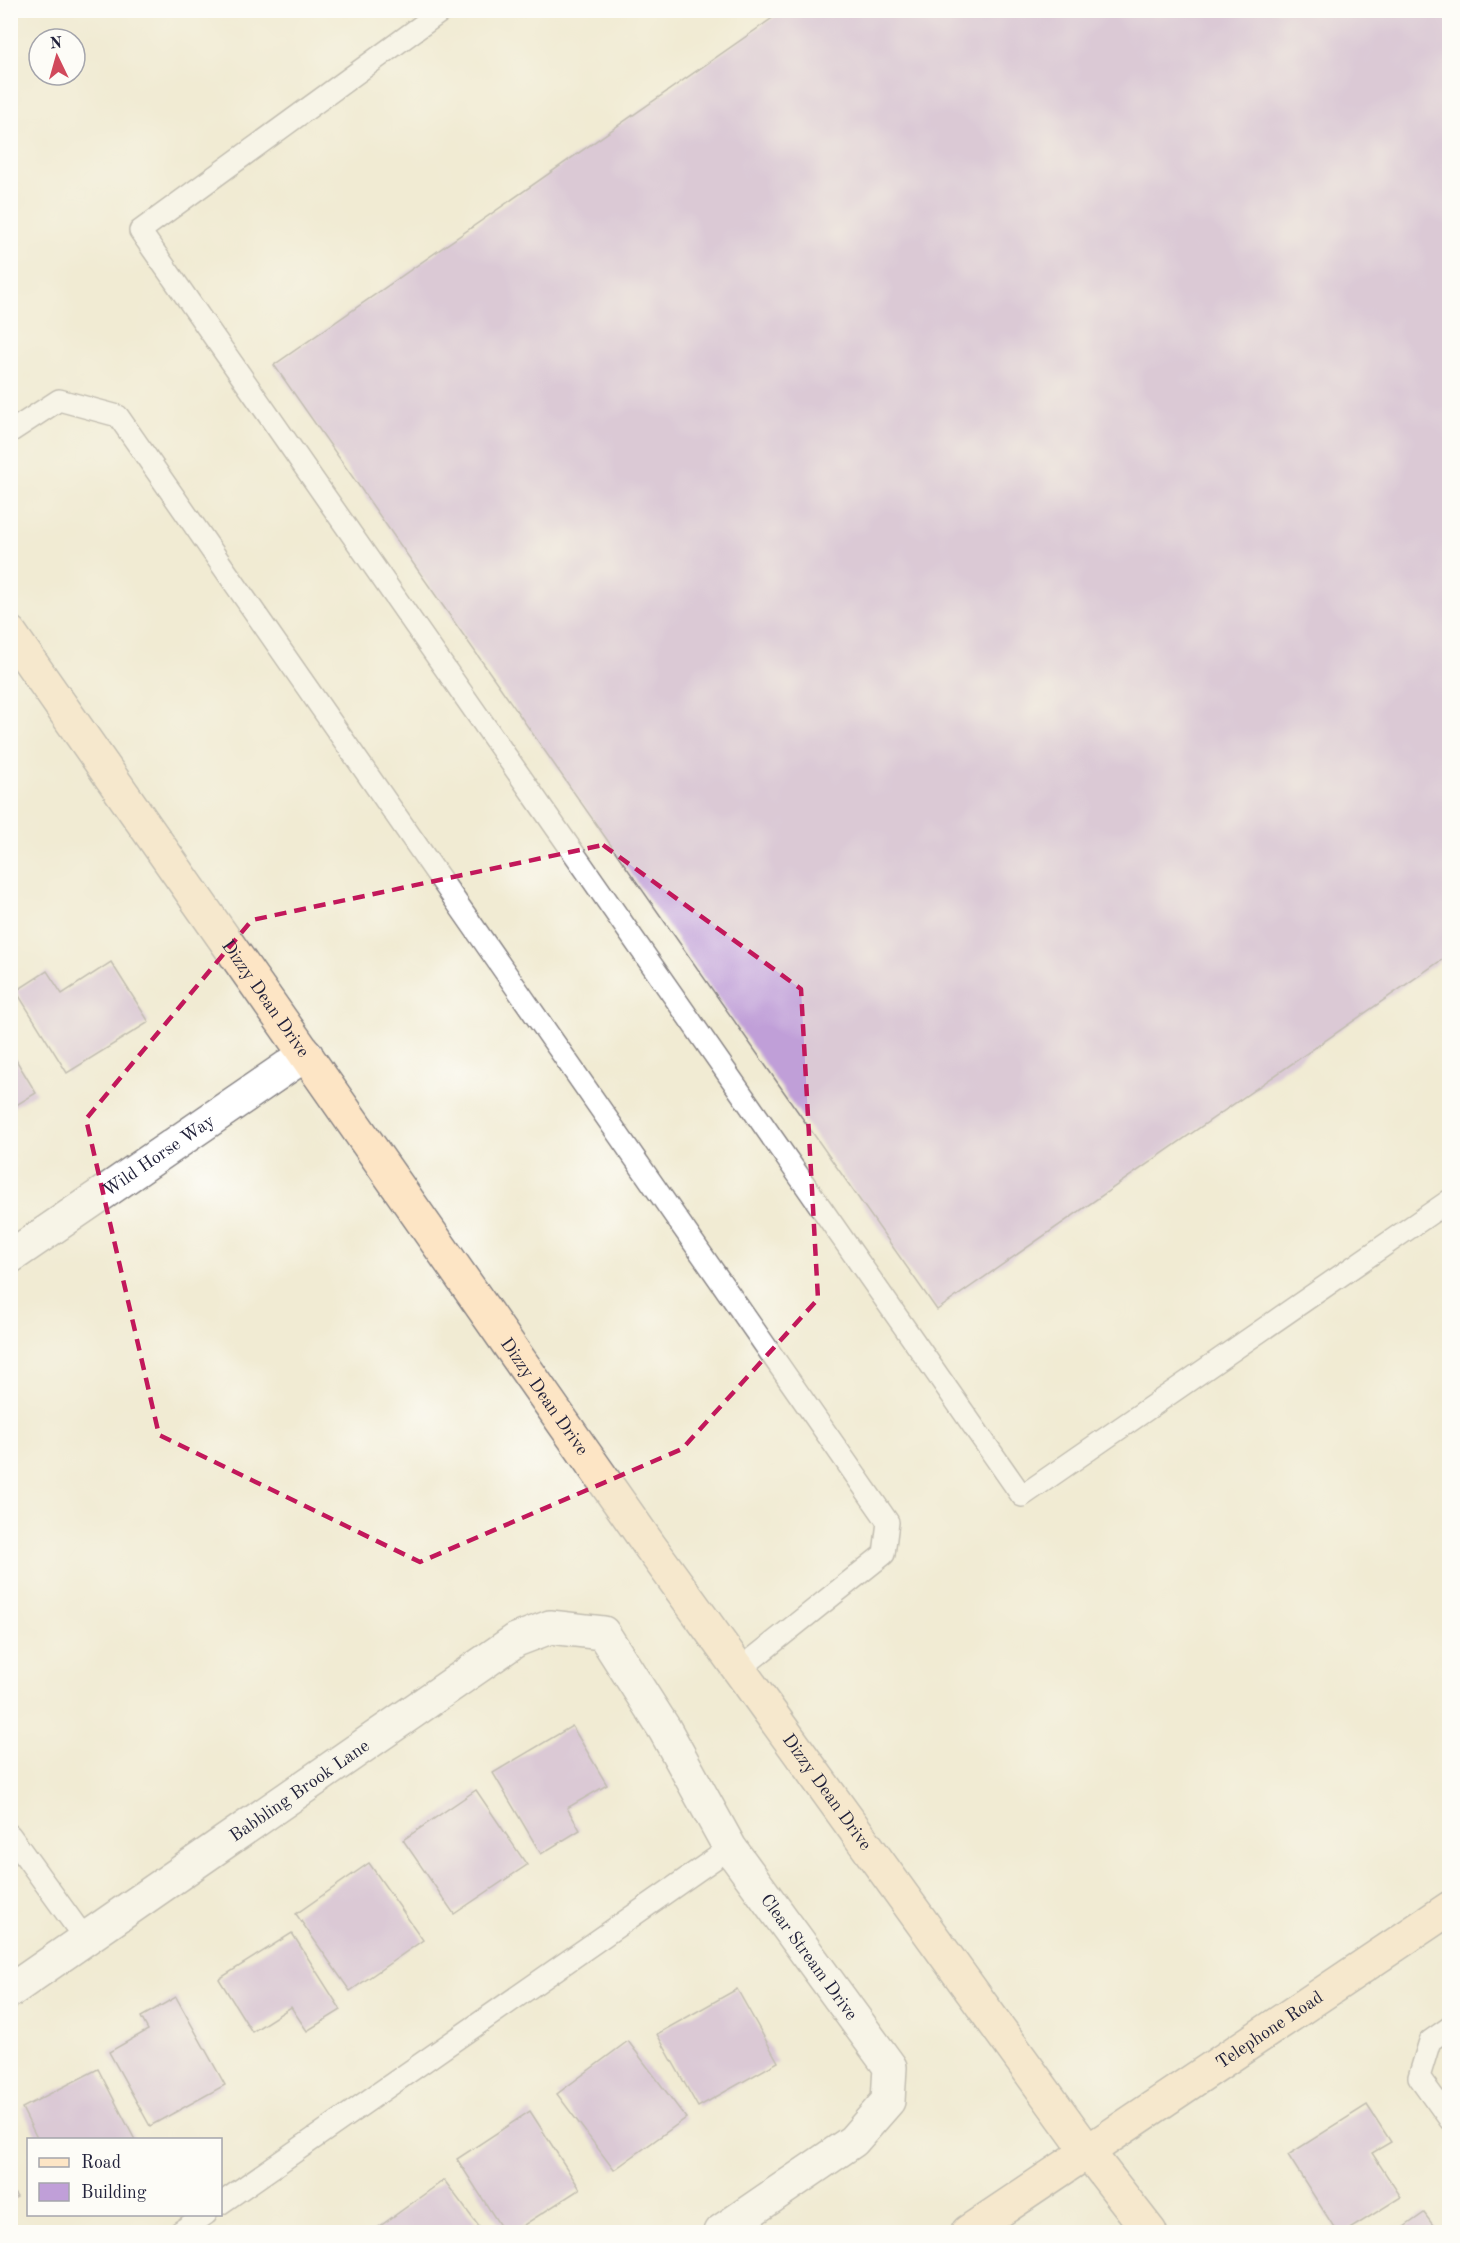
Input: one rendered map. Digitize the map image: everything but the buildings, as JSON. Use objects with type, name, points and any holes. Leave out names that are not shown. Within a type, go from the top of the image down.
[{"type":"street","name":"Dizzy Dean Drive","points":[[10,633],[643,1535],[1088,2152],[1150,2232]]},
{"type":"street","name":"Wild Horse Way","points":[[10,1257],[306,1054]]},
{"type":"street","name":"Babbling Brook Lane","points":[[10,1991],[516,1640],[550,1627],[603,1633]]},
{"type":"street","name":"Clear Stream Drive","points":[[603,1633],[665,1730],[730,1848],[890,2067],[888,2101],[853,2141],[720,2232]]},
{"type":"street","name":"Telephone Road","points":[[968,2232],[1449,1908]]},
{"type":"lane","points":[[443,10],[140,231],[1022,1496],[1449,1200]]},
{"type":"lane","points":[[10,432],[59,400],[118,416],[888,1522],[884,1554],[740,1669]]},
{"type":"lane","points":[[10,1835],[85,1939]]},
{"type":"lane","points":[[222,2203],[730,1848]]},
{"type":"lane","points":[[1449,2026],[1430,2041],[1419,2077],[1449,2120]]},
{"type":"lane","points":[[180,2232],[203,2216]]},
{"type":"highlighted area","points":[[603,845],[801,989],[818,1299],[682,1449],[420,1562],[159,1435],[86,1119],[252,920]]}]
